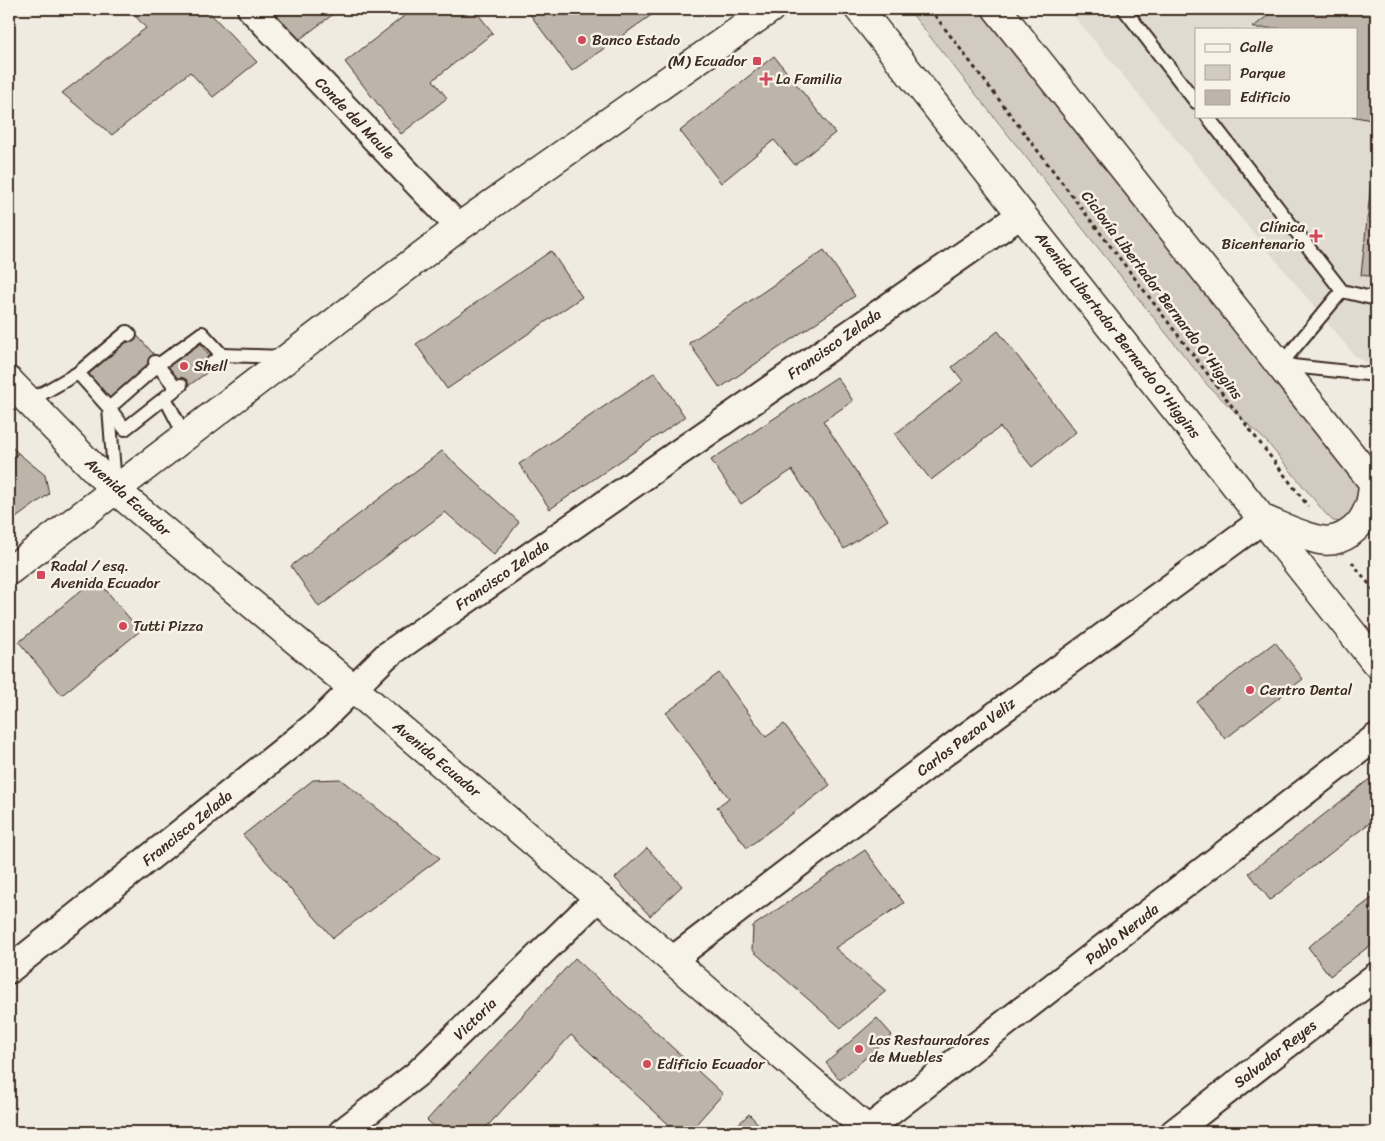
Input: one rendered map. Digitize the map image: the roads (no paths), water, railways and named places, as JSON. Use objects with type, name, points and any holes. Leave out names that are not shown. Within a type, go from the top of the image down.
[{"type":"main road","points":[[9,571],[459,227],[770,9]]},
{"type":"main road","name":"Avenida Libertador Bernardo O'Higgins","points":[[859,9],[1376,663]]},
{"type":"main road","points":[[997,9],[1375,484],[1369,508],[1364,518],[1345,536],[1334,540],[1310,537],[1264,519]]},
{"type":"main road","name":"Avenida Ecuador","points":[[9,381],[115,490],[353,688],[599,897],[868,1131]]},
{"type":"street","name":"Conde del Maule","points":[[251,9],[459,227]]},
{"type":"street","name":"Francisco Zelada","points":[[9,970],[320,722],[386,656],[1022,214]]},
{"type":"street","name":"Carlos Pezoa Veliz","points":[[672,960],[964,738],[1264,519]]},
{"type":"street","name":"Pablo Neruda","points":[[868,1131],[1376,738]]},
{"type":"street","name":"Victoria","points":[[342,1132],[424,1068],[599,897]]},
{"type":"street","name":"Salvador Reyes","points":[[1174,1132],[1376,976]]},
{"type":"lane","points":[[1124,9],[1195,101]]},
{"type":"lane","points":[[1209,118],[1342,291],[1376,299]]},
{"type":"lane","points":[[1280,365],[1342,291]]},
{"type":"lane","points":[[29,401],[78,373],[127,332],[130,335]]},
{"type":"lane","points":[[108,408],[157,364],[202,333],[217,358],[289,357]]},
{"type":"lane","points":[[78,373],[125,428],[178,387],[157,364]]},
{"type":"lane","points":[[1280,365],[1376,375]]},
{"type":"lane","points":[[165,398],[185,436]]},
{"type":"lane","points":[[108,408],[115,490]]},
{"type":"place","name":"Banco Estado","points":[[582,40]]},
{"type":"place","name":"(M) Ecuador","points":[[757,61]]},
{"type":"place","name":"La Familia","points":[[766,79]]},
{"type":"place","name":"Clínica Bicentenario","points":[[1316,236]]},
{"type":"place","name":"Shell","points":[[184,366]]},
{"type":"place","name":"Radal / esq. Avenida Ecuador","points":[[41,575]]},
{"type":"place","name":"Tutti Pizza","points":[[123,626]]},
{"type":"place","name":"Centro Dental","points":[[1250,690]]},
{"type":"place","name":"Los Restauradores de Muebles","points":[[859,1049]]},
{"type":"place","name":"Edificio Ecuador","points":[[647,1064]]}]
